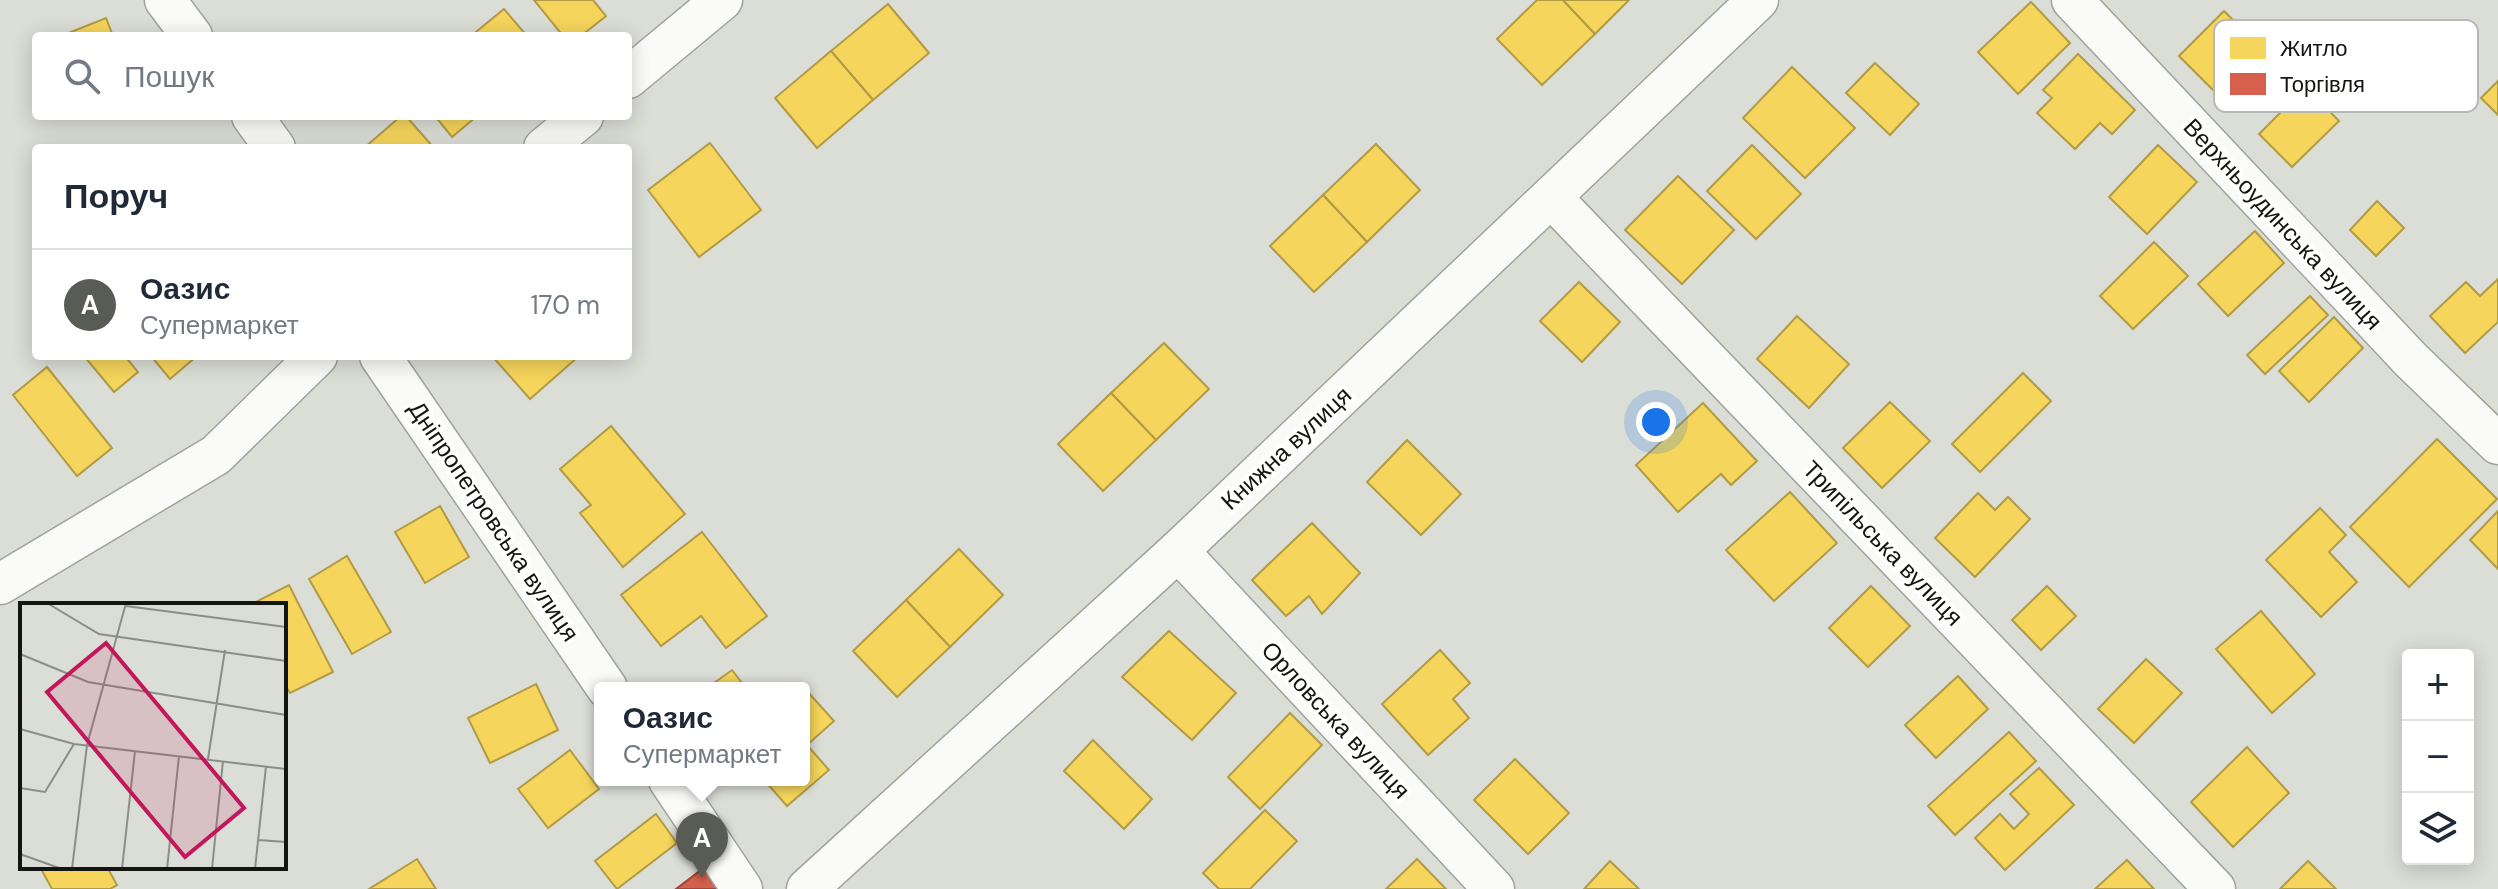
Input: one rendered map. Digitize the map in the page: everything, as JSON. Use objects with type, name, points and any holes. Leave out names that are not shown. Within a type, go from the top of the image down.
[{"type":"street","points":[[165,0],[189,32]]},
{"type":"street","points":[[632,75],[722,0]]},
{"type":"street","name":"Книжна вулиця","points":[[807,889],[1178,551],[1758,0]]},
{"type":"street","name":"Верхньоудинська вулиця","points":[[2072,0],[2411,360],[2498,444]]},
{"type":"street","points":[[255,120],[272,144]]},
{"type":"street","points":[[549,144],[578,120]]},
{"type":"street","name":"Трипільська вулиця","points":[[1551,197],[2215,889]]},
{"type":"street","points":[[0,584],[216,455],[313,360]]},
{"type":"street","name":"Дніпропетровська вулиця","points":[[383,360],[603,682]]},
{"type":"street","name":"Орловська вулиця","points":[[1178,551],[1494,889]]},
{"type":"street","points":[[673,786],[742,889]]},
{"type":"building: Житло","points":[[534,0],[593,0],[606,16],[586,32],[560,32]]},
{"type":"building: Житло","points":[[1537,0],[1563,0],[1595,34],[1542,85],[1497,39]]},
{"type":"building: Житло","points":[[1563,0],[1629,0],[1595,34]]},
{"type":"building: Житло","points":[[2031,2],[2070,43],[2018,94],[1978,52]]},
{"type":"building: Житло","points":[[888,4],[929,53],[873,100],[831,51]]},
{"type":"building: Житло","points":[[504,9],[524,32],[476,32]]},
{"type":"building: Житло","points":[[2224,11],[2233,20],[2215,20]]},
{"type":"building: Житло","points":[[106,18],[111,32],[71,32]]},
{"type":"building: Житло","points":[[2214,21],[2214,89],[2179,56]]},
{"type":"building: Житло","points":[[831,51],[873,100],[817,148],[775,98]]},
{"type":"building: Житло","points":[[2078,54],[2135,110],[2112,134],[2100,123],[2075,149],[2037,113],[2052,98],[2043,90]]},
{"type":"building: Житло","points":[[1875,63],[1919,104],[1890,135],[1846,93]]},
{"type":"building: Житло","points":[[1792,67],[1855,128],[1805,178],[1743,118]]},
{"type":"building: Житло","points":[[2498,81],[2498,115],[2481,98]]},
{"type":"building: Житло","points":[[2281,112],[2330,112],[2339,121],[2292,167],[2259,134]]},
{"type":"building: Житло","points":[[396,120],[410,120],[430,144],[369,144]]},
{"type":"building: Житло","points":[[438,120],[472,120],[452,137]]},
{"type":"building: Житло","points":[[710,143],[761,210],[699,257],[648,190]]},
{"type":"building: Житло","points":[[1376,144],[1420,190],[1367,242],[1323,195]]},
{"type":"building: Житло","points":[[1752,145],[1801,194],[1756,239],[1707,191]]},
{"type":"building: Житло","points":[[2158,145],[2197,182],[2147,234],[2109,197]]},
{"type":"building: Житло","points":[[1678,176],[1734,230],[1682,284],[1625,230]]},
{"type":"building: Житло","points":[[1323,195],[1367,242],[1314,292],[1270,246]]},
{"type":"building: Житло","points":[[2377,201],[2404,228],[2376,256],[2350,230]]},
{"type":"building: Житло","points":[[2255,231],[2284,263],[2228,316],[2198,284]]},
{"type":"building: Житло","points":[[2154,242],[2188,276],[2133,329],[2100,296]]},
{"type":"building: Житло","points":[[2498,279],[2498,322],[2465,353],[2430,316],[2466,282],[2480,296]]},
{"type":"building: Житло","points":[[1579,282],[1620,322],[1582,362],[1540,321]]},
{"type":"building: Житло","points":[[2310,296],[2328,315],[2265,374],[2247,355]]},
{"type":"building: Житло","points":[[1797,316],[1849,364],[1809,408],[1757,359]]},
{"type":"building: Житло","points":[[2334,317],[2363,348],[2309,402],[2279,371]]},
{"type":"building: Житло","points":[[1164,343],[1209,389],[1156,440],[1111,393]]},
{"type":"building: Житло","points":[[87,360],[128,360],[138,372],[114,392]]},
{"type":"building: Житло","points":[[154,360],[192,360],[170,379]]},
{"type":"building: Житло","points":[[496,360],[574,360],[530,399]]},
{"type":"building: Житло","points":[[47,367],[112,448],[77,476],[13,395]]},
{"type":"building: Житло","points":[[2023,373],[2051,401],[1980,472],[1952,444]]},
{"type":"building: Житло","points":[[1111,393],[1156,440],[1103,491],[1058,444]]},
{"type":"building: Житло","points":[[1890,402],[1930,441],[1882,488],[1843,448]]},
{"type":"building: Житло","points":[[1703,403],[1757,461],[1731,485],[1721,474],[1678,512],[1636,465]]},
{"type":"building: Житло","points":[[611,426],[685,514],[623,567],[580,513],[591,505],[560,469]]},
{"type":"building: Житло","points":[[2437,439],[2497,499],[2409,587],[2350,527]]},
{"type":"building: Житло","points":[[1407,440],[1461,494],[1421,535],[1367,482]]},
{"type":"building: Житло","points":[[1790,492],[1837,543],[1774,601],[1726,550]]},
{"type":"building: Житло","points":[[1978,493],[1995,510],[2008,497],[2030,519],[1975,577],[1935,538]]},
{"type":"building: Житло","points":[[440,506],[469,557],[425,583],[395,532]]},
{"type":"building: Житло","points":[[2320,508],[2346,535],[2329,552],[2357,582],[2321,617],[2266,560]]},
{"type":"building: Житло","points":[[2498,511],[2498,569],[2470,540]]},
{"type":"building: Житло","points":[[1312,523],[1360,573],[1322,614],[1309,596],[1286,616],[1252,580]]},
{"type":"building: Житло","points":[[702,532],[767,616],[726,648],[701,616],[661,646],[621,595]]},
{"type":"building: Житло","points":[[959,549],[1003,595],[950,647],[906,600]]},
{"type":"building: Житло","points":[[347,556],[391,632],[352,654],[309,579]]},
{"type":"building: Житло","points":[[289,585],[333,672],[290,693],[286,686],[286,603],[254,603]]},
{"type":"building: Житло","points":[[1871,586],[1910,626],[1868,667],[1829,628]]},
{"type":"building: Житло","points":[[2047,586],[2076,616],[2041,650],[2012,620]]},
{"type":"building: Житло","points":[[906,600],[950,647],[897,697],[853,651]]},
{"type":"building: Житло","points":[[2261,611],[2315,674],[2272,713],[2216,649]]},
{"type":"building: Житло","points":[[1169,631],[1236,693],[1192,740],[1122,677]]},
{"type":"building: Житло","points":[[1440,650],[1470,683],[1453,699],[1469,718],[1428,755],[1382,704]]},
{"type":"building: Житло","points":[[2146,659],[2182,693],[2134,743],[2098,709]]},
{"type":"building: Житло","points":[[732,670],[741,682],[715,682]]},
{"type":"building: Житло","points":[[1958,676],[1988,709],[1936,758],[1905,725]]},
{"type":"building: Житло","points":[[536,684],[558,730],[490,763],[468,718]]},
{"type":"building: Житло","points":[[810,694],[834,721],[810,742]]},
{"type":"building: Житло","points":[[1290,713],[1322,745],[1260,809],[1228,777]]},
{"type":"building: Житло","points":[[2009,732],[2036,761],[1955,835],[1928,806]]},
{"type":"building: Житло","points":[[1093,740],[1152,799],[1124,829],[1064,771]]},
{"type":"building: Житло","points":[[2247,747],[2289,793],[2233,847],[2191,802]]},
{"type":"building: Житло","points":[[810,748],[829,770],[787,806],[769,786],[810,786]]},
{"type":"building: Житло","points":[[570,750],[599,789],[548,828],[518,789]]},
{"type":"building: Житло","points":[[1515,759],[1569,813],[1528,854],[1474,800]]},
{"type":"building: Житло","points":[[2039,768],[2074,805],[2005,870],[1975,838],[2000,814],[2014,829],[2029,814],[2010,794]]},
{"type":"building: Житло","points":[[1265,810],[1297,841],[1250,889],[1219,889],[1203,873]]},
{"type":"building: Житло","points":[[656,814],[677,843],[617,889],[595,861]]},
{"type":"building: Житло","points":[[417,859],[436,889],[369,889]]},
{"type":"building: Житло","points":[[1417,859],[1446,889],[1386,889]]},
{"type":"building: Житло","points":[[2127,860],[2154,889],[2095,889]]},
{"type":"building: Житло","points":[[1610,861],[1639,889],[1584,889]]},
{"type":"building: Житло","points":[[2308,861],[2336,889],[2280,889]]},
{"type":"building: Житло","points":[[41,869],[108,869],[117,885],[110,889],[52,889]]},
{"type":"building: Торгівля","points":[[705,867],[722,889],[676,889]]},
{"type":"place","name":"Оазис","points":[[702,878]]}]
